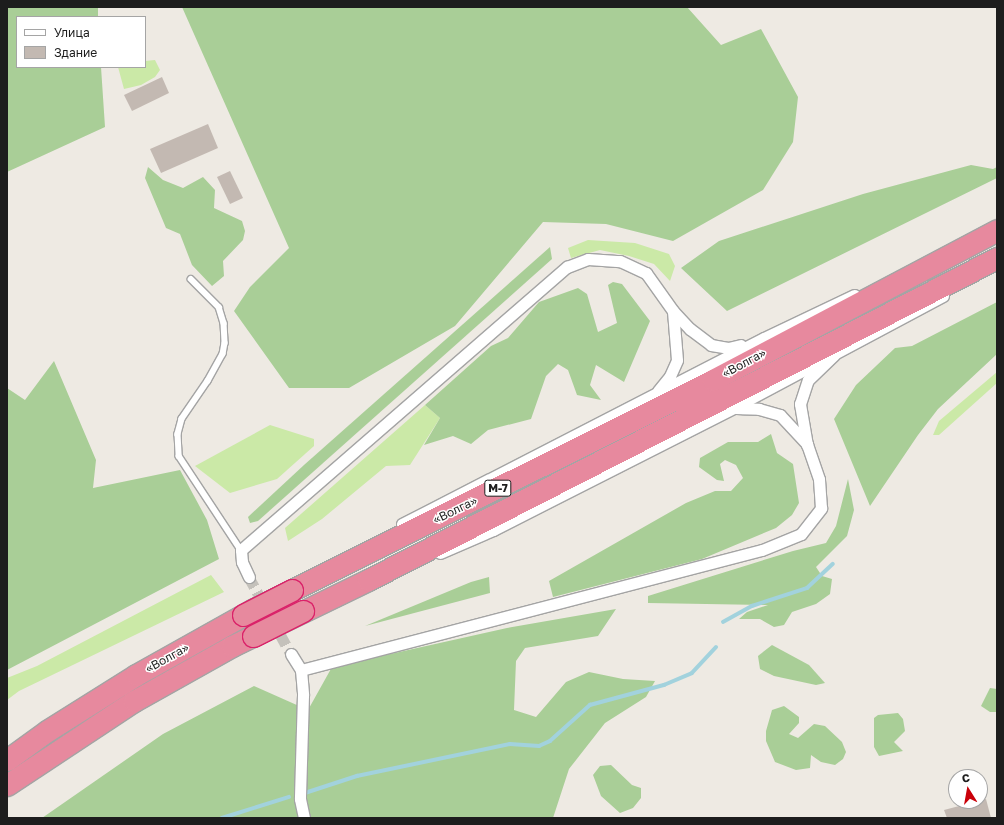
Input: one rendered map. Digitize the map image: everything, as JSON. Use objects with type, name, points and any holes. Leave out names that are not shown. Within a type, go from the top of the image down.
[{"type":"highway","name":"«Волга»","points":[[7,760],[47,731],[136,675],[248,612],[713,380],[997,230]]},
{"type":"highway","name":"«Волга»","points":[[7,785],[134,701],[232,646],[368,580],[997,258]]},
{"type":"street","points":[[248,612],[307,574],[470,488],[764,338],[840,301],[949,255]]},
{"type":"street","points":[[250,577],[242,562],[241,550],[567,267],[588,259],[620,262],[646,273],[673,311],[690,329],[711,345],[728,348],[764,338]]},
{"type":"street","points":[[368,580],[455,547],[493,530],[733,408],[930,304],[997,261]]},
{"type":"street","points":[[656,394],[670,376],[677,360],[673,311]]},
{"type":"street","points":[[301,670],[762,550],[801,534],[821,508],[819,478],[807,445],[800,404],[808,380],[834,355]]},
{"type":"street","points":[[733,408],[759,409],[780,416],[807,445]]},
{"type":"street","points":[[291,654],[301,670],[303,695],[300,799],[304,818]]},
{"type":"lane","points":[[191,279],[219,307],[224,323],[226,343],[223,354],[208,381],[182,419],[178,434],[180,456],[241,550]]},
{"type":"green space","points":[[7,7],[98,7],[98,16],[16,16],[16,68],[101,68],[105,127],[7,172]]},
{"type":"green space","points":[[182,7],[687,7],[721,45],[761,29],[798,97],[793,142],[763,190],[673,241],[606,224],[543,222],[455,326],[349,388],[289,388],[234,311],[250,287],[289,248]]},
{"type":"green space","points":[[155,60],[160,70],[155,77],[141,85],[124,89],[118,68],[146,68],[146,61]]},
{"type":"green space","points":[[971,165],[993,169],[997,167],[997,178],[727,311],[681,268],[719,241],[863,194]]},
{"type":"green space","points":[[148,167],[163,180],[183,188],[203,177],[215,190],[214,208],[242,221],[245,231],[243,240],[223,261],[224,276],[212,286],[192,265],[180,234],[166,228],[145,178]]},
{"type":"green space","points":[[588,240],[635,243],[669,254],[675,266],[670,281],[654,264],[629,256],[600,250],[571,258],[568,248]]},
{"type":"green space","points":[[550,247],[552,259],[258,521],[250,523],[248,517],[304,465]]},
{"type":"green space","points":[[613,282],[622,284],[650,321],[624,382],[596,365],[590,385],[601,400],[577,395],[568,370],[558,364],[546,376],[531,419],[488,430],[471,444],[453,436],[424,445],[440,418],[425,405],[491,346],[508,338],[539,302],[578,288],[587,294],[598,332],[617,323],[608,285]]},
{"type":"green space","points":[[997,302],[997,354],[938,409],[918,435],[870,506],[834,419],[856,385],[895,348],[912,346]]},
{"type":"green space","points":[[54,361],[96,460],[93,488],[180,470],[207,520],[219,559],[7,670],[7,388],[25,400]]},
{"type":"green space","points":[[997,372],[997,383],[939,435],[933,435],[939,421]]},
{"type":"green space","points":[[425,405],[440,418],[410,465],[386,466],[322,519],[288,541],[285,528]]},
{"type":"green space","points":[[270,425],[314,439],[314,446],[277,479],[230,493],[195,466]]},
{"type":"green space","points":[[771,434],[777,453],[793,464],[799,503],[792,515],[776,528],[702,559],[553,597],[549,581],[686,503],[715,491],[731,491],[743,478],[736,465],[725,460],[720,464],[724,481],[717,480],[699,467],[700,458],[728,442],[758,442]]},
{"type":"green space","points":[[848,479],[854,510],[847,536],[816,567],[822,576],[832,579],[830,594],[816,604],[792,612],[784,625],[774,627],[760,619],[739,619],[747,612],[768,605],[648,603],[648,596],[793,551],[826,543],[836,526]]},
{"type":"green space","points":[[211,575],[224,592],[19,691],[7,700],[7,678],[37,666]]},
{"type":"green space","points":[[489,577],[490,593],[365,626],[471,582]]},
{"type":"green space","points":[[616,609],[598,636],[525,648],[516,661],[514,710],[536,717],[566,682],[589,672],[623,679],[655,681],[646,697],[605,723],[569,769],[553,818],[42,818],[163,734],[254,686],[308,710],[332,667],[507,628]]},
{"type":"green space","points":[[772,645],[809,665],[825,683],[816,685],[774,676],[760,669],[758,656]]},
{"type":"green space","points":[[990,688],[997,689],[997,712],[990,712],[981,706]]},
{"type":"green space","points":[[784,706],[799,717],[799,723],[789,734],[798,738],[814,724],[825,726],[842,742],[846,752],[843,759],[835,765],[821,762],[811,755],[810,768],[796,770],[775,762],[766,741],[766,731],[772,710]]},
{"type":"green space","points":[[898,713],[903,719],[905,731],[894,742],[903,751],[879,756],[874,747],[874,718],[878,715]]},
{"type":"green space","points":[[611,765],[632,785],[641,788],[641,798],[633,808],[620,813],[601,796],[593,775],[600,766]]},
{"type":"building","points":[[162,77],[169,93],[132,111],[124,95]]},
{"type":"building","points":[[208,124],[218,148],[161,173],[150,149]]},
{"type":"building","points":[[230,171],[243,198],[230,204],[217,177]]},
{"type":"building","points":[[988,807],[991,818],[947,818],[944,810],[988,809]]},
{"type":"waterway","points":[[723,622],[752,606],[807,588],[833,564]]},
{"type":"waterway","points":[[305,793],[357,776],[510,744],[539,746],[550,741],[590,705],[664,685],[692,673],[716,647]]},
{"type":"waterway","points":[[222,818],[289,797]]},
{"type":"tunnel","points":[[249,577],[291,654]]}]
